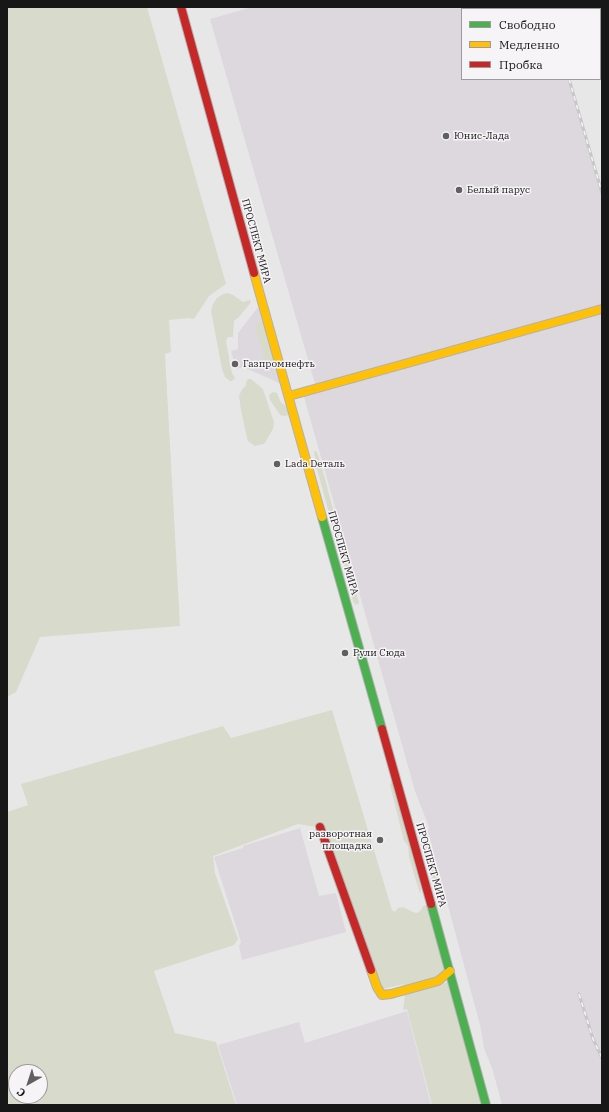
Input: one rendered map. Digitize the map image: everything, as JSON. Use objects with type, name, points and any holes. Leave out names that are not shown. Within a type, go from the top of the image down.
[{"type":"street","name":"ПРОСПЕКТ МИРА","points":[[181,7],[486,1105]]},
{"type":"street","points":[[289,396],[602,309]]},
{"type":"street","points":[[320,827],[347,905],[361,940],[376,987],[382,995],[391,994],[438,981],[450,971]]},
{"type":"shaded area","points":[[252,7],[547,7],[461,8],[461,80],[568,80],[602,197],[602,304],[315,384],[210,19]]},
{"type":"shaded area","points":[[258,307],[280,384],[243,367],[236,369],[231,351],[238,349],[238,333]]},
{"type":"shaded area","points":[[602,314],[602,1105],[502,1105],[493,1071],[484,1048],[480,1025],[428,831],[429,827],[415,791],[304,397]]},
{"type":"shaded area","points":[[300,828],[319,896],[336,893],[346,932],[242,960],[239,946],[241,942],[214,857]]},
{"type":"shaded area","points":[[407,1011],[431,1105],[237,1105],[218,1045],[299,1022],[305,1043]]},
{"type":"green space","points":[[7,7],[147,7],[226,284],[209,296],[194,319],[169,320],[171,352],[165,354],[180,626],[40,637],[16,692],[7,697]]},
{"type":"green space","points":[[228,293],[243,302],[250,300],[251,302],[234,321],[233,337],[228,337],[226,341],[232,373],[235,378],[232,381],[225,377],[222,369],[211,311],[217,298]]},
{"type":"green space","points":[[260,321],[264,324],[276,367],[272,371],[266,367],[256,329],[256,326]]},
{"type":"green space","points":[[248,379],[251,379],[263,389],[274,422],[273,429],[264,444],[255,446],[248,441],[247,438],[239,396],[242,389],[246,386]]},
{"type":"green space","points":[[273,392],[277,393],[281,403],[285,405],[290,415],[280,415],[270,400],[269,395]]},
{"type":"green space","points":[[314,451],[316,451],[318,455],[324,475],[342,543],[342,546],[340,547],[338,547],[316,465]]},
{"type":"green space","points":[[343,550],[346,553],[359,603],[357,605],[354,603],[352,598],[341,553]]},
{"type":"green space","points":[[332,710],[392,910],[395,912],[398,908],[403,907],[417,913],[423,906],[427,905],[445,970],[440,977],[395,990],[395,988],[402,987],[404,984],[383,989],[344,890],[323,828],[298,824],[213,856],[215,873],[238,939],[234,945],[154,971],[175,1033],[216,1042],[236,1105],[7,1105],[7,812],[28,805],[21,784],[223,726],[231,738]]},
{"type":"green space","points":[[392,780],[394,781],[417,864],[416,869],[421,889],[420,894],[409,857],[408,846],[404,841],[390,785]]},
{"type":"green space","points":[[426,844],[432,848],[438,868],[438,881],[434,882],[431,876],[429,862],[424,850],[424,846]]},
{"type":"green space","points":[[447,982],[449,983],[482,1105],[432,1105],[407,1009],[403,1010],[405,995]]},
{"type":"railway","points":[[569,80],[602,193]]},
{"type":"railway","points":[[579,994],[593,1039],[602,1058]]},
{"type":"traffic: fast","points":[[322,517],[382,729]]},
{"type":"traffic: fast","points":[[431,904],[486,1105]]},
{"type":"traffic: slow","points":[[254,273],[322,517]]},
{"type":"traffic: slow","points":[[289,396],[602,309]]},
{"type":"traffic: slow","points":[[371,970],[377,987],[382,995],[391,994],[438,981],[450,971]]},
{"type":"traffic: jam","points":[[181,7],[254,273]]},
{"type":"traffic: jam","points":[[382,729],[431,904]]},
{"type":"traffic: jam","points":[[320,827],[371,970]]},
{"type":"place","name":"Юнис-Лада","points":[[446,136]]},
{"type":"place","name":"Белый парус","points":[[459,190]]},
{"type":"place","name":"Газпромнефть","points":[[235,364]]},
{"type":"place","name":"Lada Dеталь","points":[[277,464]]},
{"type":"place","name":"Рули Сюда","points":[[345,653]]},
{"type":"place","name":"разворотная площадка","points":[[380,840]]}]
